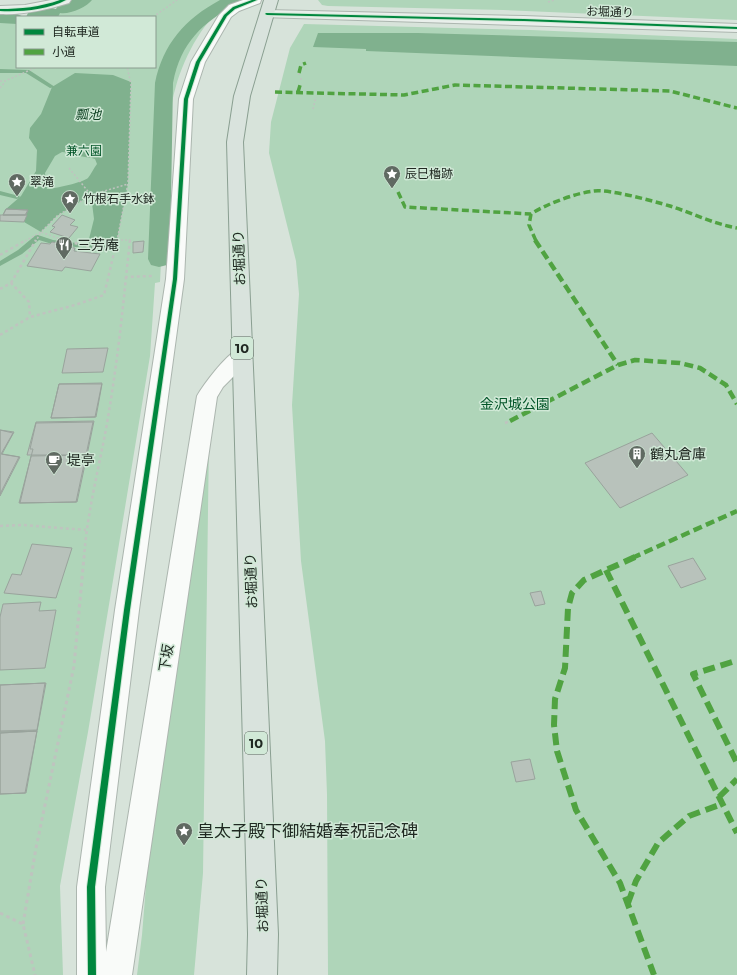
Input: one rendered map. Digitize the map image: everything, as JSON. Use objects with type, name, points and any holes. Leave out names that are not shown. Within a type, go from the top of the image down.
[{"type":"main road","name":"10","points":[[261,7],[271,0]]},
{"type":"main road","name":"お堀通り","points":[[261,7],[242,96],[235,142],[263,934],[262,975]]},
{"type":"street","points":[[0,10],[27,10],[41,8],[64,0]]},
{"type":"street","points":[[92,975],[91,886],[127,610],[175,279],[186,99],[198,62],[226,15],[234,8],[261,7]]},
{"type":"street","name":"お堀通り","points":[[261,7],[524,20],[737,28]]},
{"type":"street","name":"下坂","points":[[118,975],[206,396],[216,382],[243,355]]},
{"type":"path","points":[[154,16],[177,0]]},
{"type":"path","points":[[0,88],[5,82],[35,68]]},
{"type":"path","points":[[0,335],[30,317],[104,296],[128,184],[131,84],[127,68]]},
{"type":"path","points":[[300,82],[301,78]]},
{"type":"path","points":[[0,81],[5,82]]},
{"type":"path","points":[[313,109],[316,97]]},
{"type":"path","points":[[69,168],[91,195]]},
{"type":"path","points":[[0,289],[12,283],[41,232],[57,216],[91,195],[128,184]]},
{"type":"path","points":[[41,232],[59,240],[80,245],[115,250]]},
{"type":"path","points":[[0,255],[41,232]]},
{"type":"path","points":[[35,975],[23,924],[36,848],[74,666],[86,530],[111,398],[120,339],[130,240],[117,240]]},
{"type":"path","points":[[126,277],[156,276],[175,279]]},
{"type":"path","points":[[12,283],[29,302],[30,317]]},
{"type":"path","points":[[505,423],[510,421]]},
{"type":"path","points":[[0,526],[23,525],[86,530]]},
{"type":"path","points":[[0,913],[23,924]]},
{"type":"green space","name":"兼六園","points":[[85,0],[234,0],[214,16],[198,37],[180,74],[172,104],[166,161],[160,282],[155,283],[150,356],[88,732],[60,886],[63,975],[0,975],[0,19],[16,19],[16,68],[156,68],[156,16],[40,16],[65,9]]},
{"type":"green space","points":[[318,0],[737,0],[737,20],[503,10],[328,6],[322,5]]},
{"type":"green space","name":"金沢城公園","points":[[304,24],[531,30],[737,39],[737,975],[328,975],[327,794],[325,741],[301,561],[292,405],[299,294],[296,261],[269,153],[271,122],[290,48]]},
{"type":"green space","points":[[209,439],[203,873],[194,975],[137,975],[142,935],[152,812]]},
{"type":"water","points":[[318,33],[418,33],[737,42],[737,66],[366,51],[366,49],[313,47]]},
{"type":"water","name":"瓢池","points":[[75,73],[113,75],[131,82],[128,184],[115,250],[87,247],[94,219],[91,195],[57,216],[41,232],[24,222],[27,210],[6,209],[21,196],[36,171],[37,150],[29,138],[30,128],[41,114],[52,87]],"holes":[[[62,152],[95,159],[97,164],[85,180],[47,189],[45,173],[55,156]]]},
{"type":"building","points":[[6,209],[28,210],[25,215],[3,215]]},
{"type":"building","points":[[6,209],[28,210],[26,215],[3,215]]},
{"type":"building","points":[[0,215],[27,215],[24,222],[0,221]]},
{"type":"building","points":[[62,215],[75,220],[70,225],[78,227],[69,238],[50,232],[55,227],[52,226]]},
{"type":"building","points":[[144,241],[143,252],[133,253],[133,242]]},
{"type":"building","name":"三芳庵","points":[[52,242],[67,244],[65,247],[75,248],[74,251],[100,254],[91,271],[65,267],[62,271],[27,266],[41,243],[50,244]]},
{"type":"building","points":[[108,348],[103,372],[62,373],[67,349]]},
{"type":"building","points":[[102,383],[95,417],[51,418],[59,384]]},
{"type":"building","points":[[59,384],[102,384],[96,417],[51,418]]},
{"type":"building","points":[[94,421],[87,455],[27,455],[36,422]]},
{"type":"building","name":"堤亭","points":[[93,422],[76,502],[19,503],[33,449],[30,449],[36,423]]},
{"type":"building","points":[[0,430],[13,433],[1,454],[19,457],[0,494]]},
{"type":"building","points":[[0,430],[14,432],[2,454],[20,457],[0,496]]},
{"type":"building","name":"鶴丸倉庫","points":[[652,433],[688,475],[620,508],[585,463]]},
{"type":"building","points":[[87,455],[77,502],[20,503],[31,456]]},
{"type":"building","points":[[32,544],[72,548],[56,598],[4,593],[12,574],[21,575]]},
{"type":"building","points":[[693,558],[706,579],[681,588],[668,566]]},
{"type":"building","points":[[541,591],[545,604],[535,606],[530,593]]},
{"type":"building","points":[[41,602],[39,611],[56,610],[45,668],[0,670],[0,617],[3,604]]},
{"type":"building","points":[[45,683],[37,730],[0,731],[0,685]]},
{"type":"building","points":[[46,683],[37,731],[0,732],[0,685]]},
{"type":"building","points":[[37,731],[25,793],[0,794],[0,733]]},
{"type":"building","points":[[37,731],[26,793],[0,794],[0,733]]},
{"type":"building","points":[[530,759],[535,779],[516,782],[511,762]]},
{"type":"waterway","points":[[64,9],[84,0]]},
{"type":"waterway","points":[[159,259],[164,83],[167,69],[178,44],[187,33],[207,15],[232,0]]},
{"type":"waterway","points":[[38,16],[52,13]]},
{"type":"waterway","points":[[0,18],[16,19]]},
{"type":"waterway","points":[[0,71],[27,71],[52,87]]},
{"type":"waterway","points":[[0,193],[17,197]]},
{"type":"waterway","points":[[0,264],[20,252],[38,237],[52,242],[115,250]]},
{"type":"marked path","points":[[299,73],[301,65],[306,63]]},
{"type":"marked path","points":[[298,92],[301,82]]},
{"type":"marked path","points":[[275,92],[404,95],[455,85],[670,91],[737,108]]},
{"type":"marked path","points":[[398,192],[405,207],[531,214],[543,206],[582,194],[594,191],[606,191],[669,206],[725,226],[737,228]]},
{"type":"marked path","points":[[531,214],[529,225],[535,239],[618,365]]},
{"type":"marked path","points":[[510,421],[618,365],[635,360],[680,363],[700,368],[726,385],[737,404]]},
{"type":"marked path","points":[[654,975],[620,883],[576,810],[557,751],[554,725],[555,699],[565,668],[568,608],[572,593],[584,580],[737,511]]},
{"type":"marked path","points":[[606,570],[737,833]]},
{"type":"marked path","points":[[732,662],[693,674],[737,763]]},
{"type":"marked path","points":[[719,797],[737,779]]},
{"type":"marked path","points":[[628,903],[636,881],[658,843],[689,816],[722,804]]},
{"type":"cycle path","points":[[0,10],[32,8],[64,0]]},
{"type":"cycle path","points":[[92,975],[91,887],[127,610],[175,279],[186,99],[198,62],[226,15],[234,8],[255,0]]},
{"type":"cycle path","points":[[267,14],[524,20],[737,28]]},
{"type":"place","name":"辰巳櫓跡","points":[[392,189]]},
{"type":"place","name":"翠滝","points":[[17,197]]},
{"type":"place","name":"竹根石手水鉢","points":[[70,214]]},
{"type":"place","name":"三芳庵","points":[[64,260]]},
{"type":"place","name":"鶴丸倉庫","points":[[637,469]]},
{"type":"place","name":"堤亭","points":[[54,475]]},
{"type":"place","name":"皇太子殿下御結婚奉祝記念碑","points":[[184,846]]}]
